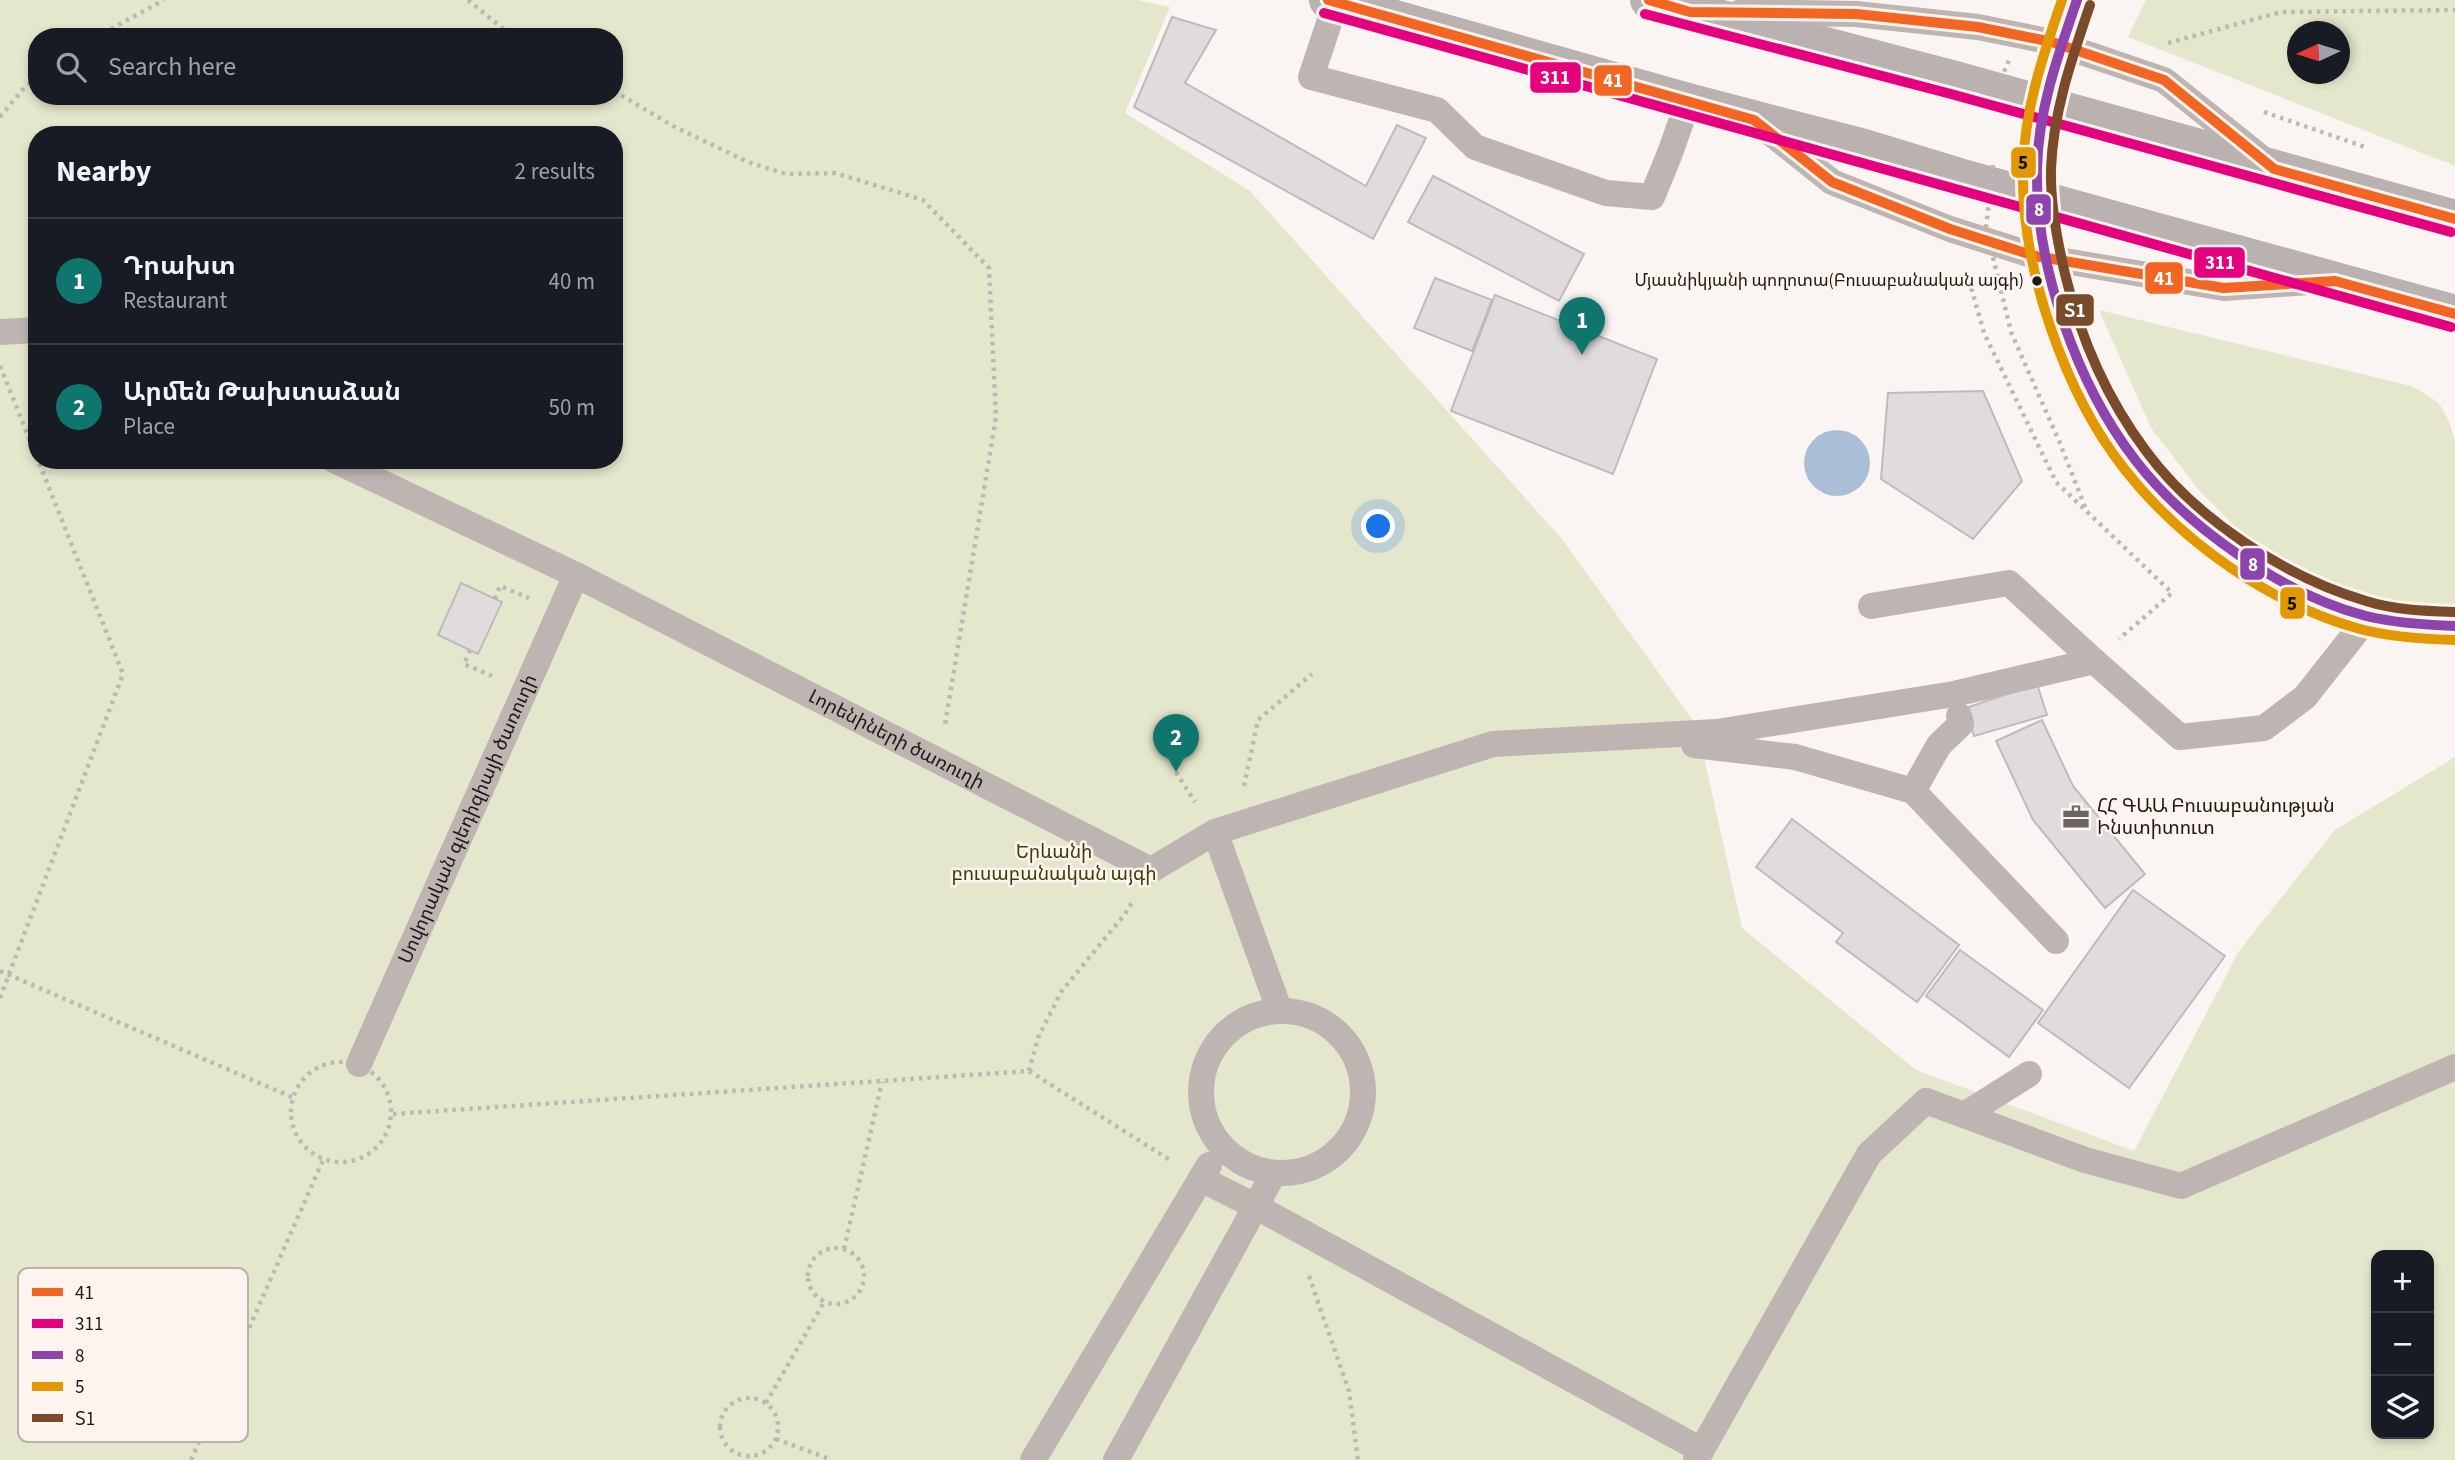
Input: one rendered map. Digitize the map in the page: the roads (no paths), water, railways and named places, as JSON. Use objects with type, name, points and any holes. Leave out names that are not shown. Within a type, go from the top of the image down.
[{"type":"highway","points":[[1649,0],[1942,77],[2455,219]]},
{"type":"highway","points":[[1332,1],[1688,103],[1864,148],[2455,314]]},
{"type":"main road","points":[[2077,0],[2056,60],[2040,129],[2038,195],[2051,282],[2073,349],[2099,406],[2138,464],[2186,513],[2239,557],[2310,595],[2368,617],[2416,625],[2455,626]]},
{"type":"lane","points":[[1332,1],[1311,77],[1437,110],[1475,147],[1606,194],[1652,197],[1688,103]]},
{"type":"lane","points":[[1690,12],[1856,14],[1978,27],[2052,42],[2164,80],[2274,169]]},
{"type":"lane","points":[[1754,120],[1832,181],[1950,229],[2035,256],[2224,288],[2335,281]]},
{"type":"lane","points":[[0,332],[28,330]]},
{"type":"lane","name":"Լորենիների ծառուղի","points":[[353,469],[576,575],[1151,870],[1217,822]]},
{"type":"lane","name":"Սովորական գլեդիզիայի ծառուղի","points":[[359,1064],[576,575]]},
{"type":"lane","points":[[1871,606],[2009,583],[2180,737],[2264,728],[2305,697],[2368,617]]},
{"type":"lane","points":[[1279,1009],[1217,822],[1493,744],[1717,732],[1963,692],[2094,661]]},
{"type":"lane","points":[[1913,791],[1939,745],[1961,724],[1959,716]]},
{"type":"lane","points":[[1624,737],[1795,757],[1913,791],[2056,941]]},
{"type":"lane","points":[[1279,1009],[1312,1015],[1339,1034],[1358,1061],[1364,1094],[1356,1127],[1335,1154],[1307,1170],[1273,1173],[1244,1165],[1220,1145],[1204,1118],[1200,1088],[1207,1059],[1224,1033],[1250,1017],[1279,1009]]},
{"type":"lane","points":[[1200,1179],[1255,1206],[1699,1455],[1869,1154],[1926,1101],[2085,1160],[2181,1186],[2455,1067]]},
{"type":"lane","points":[[1964,1115],[2029,1073]]},
{"type":"lane","points":[[1033,1460],[1220,1145]]},
{"type":"lane","points":[[1116,1460],[1273,1173]]},
{"type":"water","points":[[1837,430],[1850,433],[1860,440],[1867,450],[1870,463],[1867,476],[1860,486],[1850,493],[1837,496],[1824,493],[1814,486],[1807,476],[1804,463],[1807,450],[1814,440],[1824,433]]},
{"type":"place","name":"Մյասնիկյանի պողոտա(Բուսաբանական այգի)","points":[[2037,281]]},
{"type":"place","name":"Դրախտ","points":[[1582,355]]},
{"type":"place","name":"Արմեն Թախտաձան","points":[[1176,772]]},
{"type":"place","name":"ՀՀ ԳԱԱ Բուսաբանության Ինստիտուտ","points":[[2076,817]]},
{"type":"park label","name":"Երևանի բուսաբանական այգի","points":[[1054,863]]}]
